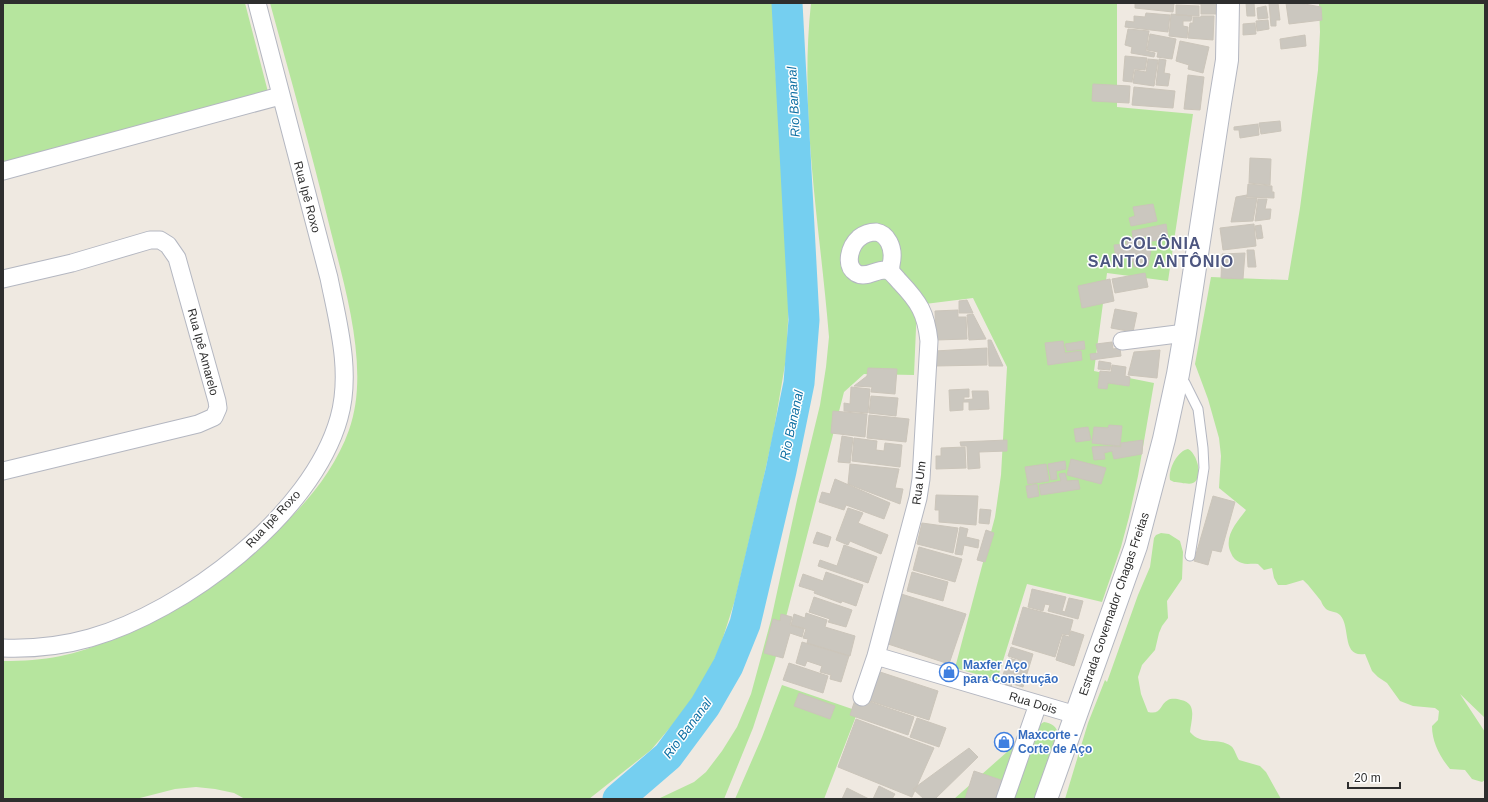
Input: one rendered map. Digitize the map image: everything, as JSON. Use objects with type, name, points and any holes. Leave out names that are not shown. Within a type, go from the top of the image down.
[{"type":"main road","name":"Estrada Governador Chagas Freitas","points":[[1046,799],[1136,546],[1164,440],[1185,333],[1227,60],[1228,3]]},
{"type":"street","name":"Rua Ipê Roxo","points":[[3,648],[50,646],[90,638],[126,625],[158,610],[201,584],[258,540],[292,503],[324,456],[333,436],[343,400],[344,358],[329,278],[280,96],[257,3]]},
{"type":"street","points":[[3,171],[280,96]]},
{"type":"street","name":"Rua Ipê Amarelo","points":[[3,279],[72,264],[150,240],[164,242],[172,249],[177,258],[218,408],[214,417],[198,424],[3,471]]},
{"type":"street","name":"Rua Um","points":[[862,697],[876,656],[918,498],[921,479],[929,349],[927,326],[921,307],[909,291],[892,273]]},
{"type":"street","points":[[1122,341],[1185,333]]},
{"type":"street","name":"Rua Dois","points":[[876,656],[1076,716]]},
{"type":"street","points":[[1005,799],[1038,704]]},
{"type":"lane","points":[[1178,374],[1185,383],[1198,409],[1204,448],[1204,468],[1190,556]]},
{"type":"green space","points":[[3,3],[245,3],[268,92],[3,167]]},
{"type":"green space","points":[[270,3],[773,3],[775,67],[789,244],[789,303],[786,359],[773,435],[760,494],[735,600],[721,644],[708,674],[691,703],[651,750],[589,799],[245,799],[234,793],[196,787],[175,789],[136,799],[3,799],[3,661],[33,660],[73,653],[132,631],[156,617],[210,578],[247,554],[281,527],[305,503],[326,475],[343,446],[349,430],[355,406],[357,381],[353,327],[342,273]]},
{"type":"green space","points":[[811,3],[1117,3],[1117,107],[1193,114],[1168,281],[1107,273],[1094,371],[1154,383],[1138,476],[1121,547],[1102,602],[1027,584],[997,680],[955,668],[995,517],[1001,475],[1007,367],[973,298],[917,305],[914,375],[864,374],[844,392],[775,660],[753,728],[724,799],[658,799],[694,782],[706,772],[722,751],[737,727],[751,694],[771,620],[797,500],[820,405],[829,337],[809,128],[807,86]]},
{"type":"green space","points":[[1319,3],[1485,3],[1485,718],[1460,694],[1485,732],[1485,780],[1482,782],[1472,779],[1465,770],[1450,769],[1440,754],[1433,738],[1432,726],[1438,720],[1439,711],[1435,708],[1413,706],[1400,701],[1387,683],[1372,671],[1365,654],[1357,654],[1349,646],[1345,626],[1340,615],[1326,609],[1306,582],[1303,580],[1286,585],[1278,585],[1274,578],[1272,568],[1264,570],[1258,564],[1246,564],[1240,562],[1233,556],[1229,547],[1232,530],[1246,510],[1219,488],[1221,456],[1219,438],[1208,399],[1195,364],[1211,277],[1288,280],[1300,208],[1318,70],[1320,32]]},
{"type":"green space","points":[[1188,449],[1194,455],[1198,466],[1199,471],[1196,480],[1189,484],[1170,480],[1170,471],[1174,462],[1180,453]]},
{"type":"green space","points":[[1161,533],[1169,534],[1180,541],[1183,552],[1182,579],[1167,601],[1168,618],[1159,633],[1155,650],[1142,665],[1138,677],[1141,694],[1148,712],[1153,713],[1158,711],[1165,702],[1170,699],[1186,702],[1192,709],[1190,732],[1199,739],[1226,743],[1232,747],[1239,760],[1260,766],[1266,772],[1281,799],[1065,799],[1088,723],[1105,680],[1107,682],[1138,595],[1150,567],[1154,538],[1156,535]]},
{"type":"green space","points":[[782,685],[858,711],[824,799],[735,799],[762,737]]},
{"type":"green space","points":[[1044,722],[1053,725],[1058,734],[1036,799],[954,799],[1034,728]]},
{"type":"building","points":[[1135,3],[1174,3],[1173,12],[1135,8]]},
{"type":"building","points":[[1181,3],[1218,3],[1218,14],[1201,14],[1201,4]]},
{"type":"building","points":[[1246,3],[1254,3],[1255,16],[1247,16]]},
{"type":"building","points":[[1269,3],[1278,3],[1280,20],[1276,20],[1276,26],[1271,26]]},
{"type":"building","points":[[1286,3],[1299,3],[1321,7],[1322,20],[1289,24]]},
{"type":"building","points":[[1176,5],[1199,6],[1199,16],[1176,15]]},
{"type":"building","points":[[1266,6],[1268,18],[1258,19],[1257,8]]},
{"type":"building","points":[[1146,13],[1170,15],[1168,32],[1125,27],[1126,21],[1134,22],[1134,16],[1145,17]]},
{"type":"building","points":[[1171,14],[1192,16],[1191,21],[1183,21],[1183,26],[1188,27],[1187,38],[1169,36]]},
{"type":"building","points":[[1214,16],[1213,40],[1188,38],[1190,23],[1193,23],[1193,17]]},
{"type":"building","points":[[1268,20],[1269,29],[1257,31],[1256,21]]},
{"type":"building","points":[[1255,23],[1256,34],[1243,35],[1243,24]]},
{"type":"building","points":[[1128,29],[1149,31],[1146,51],[1155,53],[1154,57],[1131,53],[1132,47],[1125,45]]},
{"type":"building","points":[[1150,34],[1176,39],[1172,59],[1157,57],[1158,52],[1147,50]]},
{"type":"building","points":[[1305,35],[1306,46],[1281,49],[1280,39]]},
{"type":"building","points":[[1180,41],[1209,47],[1203,73],[1188,69],[1189,65],[1176,61]]},
{"type":"building","points":[[1125,56],[1147,58],[1145,70],[1134,69],[1132,82],[1123,81]]},
{"type":"building","points":[[1148,59],[1158,60],[1154,86],[1133,83],[1135,70],[1146,72]]},
{"type":"building","points":[[1159,59],[1166,60],[1164,73],[1170,74],[1168,86],[1156,85]]},
{"type":"building","points":[[1188,75],[1204,77],[1200,110],[1184,109]]},
{"type":"building","points":[[1093,84],[1130,86],[1129,103],[1092,101]]},
{"type":"building","points":[[1134,87],[1175,91],[1173,108],[1132,105]]},
{"type":"building","points":[[1280,121],[1281,131],[1261,134],[1259,123]]},
{"type":"building","points":[[1258,124],[1259,135],[1240,138],[1239,130],[1234,130],[1234,127]]},
{"type":"building","points":[[1250,158],[1271,159],[1270,185],[1249,183]]},
{"type":"building","points":[[1248,184],[1272,186],[1274,198],[1247,197]]},
{"type":"building","points":[[1247,195],[1246,198],[1257,198],[1253,221],[1231,222],[1236,197]]},
{"type":"building","points":[[1258,199],[1267,199],[1265,209],[1271,209],[1270,219],[1255,221]]},
{"type":"building","points":[[1153,204],[1157,221],[1131,226],[1129,218],[1135,216],[1133,207]]},
{"type":"building","points":[[1166,224],[1168,238],[1147,242],[1146,236],[1133,239],[1132,231]]},
{"type":"building","points":[[1254,224],[1256,246],[1223,250],[1220,228]]},
{"type":"building","points":[[1261,225],[1263,238],[1257,239],[1255,226]]},
{"type":"building","points":[[1145,239],[1146,245],[1152,244],[1148,266],[1134,267],[1133,261],[1129,262],[1129,257],[1116,259],[1114,245],[1127,244],[1126,241]]},
{"type":"building","points":[[1247,250],[1254,250],[1256,267],[1248,267]]},
{"type":"building","points":[[1245,253],[1243,279],[1221,278],[1222,254]]},
{"type":"building","points":[[1145,273],[1148,287],[1115,293],[1112,279]]},
{"type":"building","points":[[1110,279],[1114,301],[1082,308],[1078,286]]},
{"type":"building","points":[[967,300],[973,313],[959,313],[959,301]]},
{"type":"building","points":[[1115,309],[1137,313],[1133,332],[1111,328]]},
{"type":"building","points":[[958,310],[958,317],[966,317],[967,339],[936,340],[935,311]]},
{"type":"building","points":[[973,314],[986,339],[969,340],[967,315]]},
{"type":"building","points":[[988,340],[991,340],[1003,366],[989,366]]},
{"type":"building","points":[[1063,341],[1065,353],[1081,351],[1082,360],[1048,365],[1045,343]]},
{"type":"building","points":[[1084,341],[1085,349],[1067,351],[1065,344]]},
{"type":"building","points":[[1112,342],[1113,349],[1120,348],[1121,356],[1091,360],[1090,354],[1098,353],[1096,344]]},
{"type":"building","points":[[987,348],[987,365],[935,366],[935,351]]},
{"type":"building","points":[[1160,350],[1157,378],[1128,375],[1134,352]]},
{"type":"building","points":[[1099,361],[1111,363],[1110,370],[1098,369]]},
{"type":"building","points":[[1112,365],[1126,367],[1125,376],[1130,377],[1129,386],[1108,383],[1107,389],[1098,388],[1100,371],[1111,372]]},
{"type":"building","points":[[868,368],[897,369],[895,394],[871,392],[872,387],[854,386],[867,376]]},
{"type":"building","points":[[851,387],[870,389],[868,413],[844,411],[844,403],[850,404]]},
{"type":"building","points":[[969,389],[969,397],[964,397],[964,400],[973,399],[972,391],[988,391],[989,409],[969,410],[969,402],[963,402],[963,410],[950,411],[949,390]]},
{"type":"building","points":[[871,396],[898,398],[896,416],[869,413]]},
{"type":"building","points":[[833,411],[867,414],[865,437],[831,433]]},
{"type":"building","points":[[869,415],[909,419],[906,442],[867,438]]},
{"type":"building","points":[[1109,425],[1122,426],[1120,446],[1092,443],[1094,427],[1108,428]]},
{"type":"building","points":[[1088,427],[1091,440],[1076,442],[1074,429]]},
{"type":"building","points":[[842,436],[853,438],[850,463],[838,462]]},
{"type":"building","points":[[854,438],[877,441],[876,450],[884,451],[885,443],[902,445],[900,467],[852,461]]},
{"type":"building","points":[[1007,440],[1007,451],[979,452],[980,468],[968,469],[967,446],[961,446],[960,442]]},
{"type":"building","points":[[1143,440],[1142,454],[1114,459],[1112,451],[1104,453],[1105,459],[1094,460],[1092,447],[1121,447],[1121,443]]},
{"type":"building","points":[[965,447],[966,468],[936,469],[936,456],[941,456],[941,448]]},
{"type":"building","points":[[1071,459],[1106,468],[1101,484],[1067,475]]},
{"type":"building","points":[[1065,461],[1066,469],[1056,471],[1057,479],[1051,480],[1048,464]]},
{"type":"building","points":[[850,464],[899,469],[895,488],[903,489],[900,504],[848,484]]},
{"type":"building","points":[[1046,464],[1049,481],[1028,484],[1025,467]]},
{"type":"building","points":[[1065,473],[1067,481],[1078,480],[1080,489],[1041,495],[1039,485],[1061,481],[1059,474]]},
{"type":"building","points":[[835,479],[890,503],[884,519],[846,505],[844,510],[819,502],[822,492],[830,494]]},
{"type":"building","points":[[1037,484],[1039,496],[1028,498],[1026,486]]},
{"type":"building","points":[[936,495],[978,496],[976,525],[939,522],[939,510],[935,510]]},
{"type":"building","points":[[1213,496],[1235,502],[1221,552],[1212,550],[1208,565],[1194,561]]},
{"type":"building","points":[[848,508],[863,513],[858,523],[888,535],[881,554],[850,541],[848,545],[836,540]]},
{"type":"building","points":[[980,509],[991,510],[989,524],[979,523]]},
{"type":"building","points":[[922,523],[958,528],[953,553],[917,544]]},
{"type":"building","points":[[960,527],[968,529],[966,537],[979,540],[978,548],[964,545],[962,555],[955,554]]},
{"type":"building","points":[[986,530],[994,533],[985,562],[977,560]]},
{"type":"building","points":[[817,532],[831,537],[828,547],[813,543]]},
{"type":"building","points":[[844,545],[877,557],[868,583],[818,566],[820,560],[837,566]]},
{"type":"building","points":[[919,547],[962,559],[955,582],[913,570]]},
{"type":"building","points":[[826,572],[863,585],[856,606],[842,601],[841,603],[814,593],[815,591],[799,586],[803,574],[823,581]]},
{"type":"building","points":[[912,572],[948,582],[943,601],[907,591]]},
{"type":"building","points":[[1032,589],[1066,597],[1062,611],[1065,612],[1069,598],[1083,601],[1078,619],[1048,611],[1050,605],[1045,604],[1043,611],[1028,607]]},
{"type":"building","points":[[898,593],[966,614],[949,664],[882,642]]},
{"type":"building","points":[[814,597],[852,610],[846,627],[828,622],[830,619],[809,612]]},
{"type":"building","points":[[1023,607],[1073,620],[1069,635],[1062,634],[1055,657],[1012,644]]},
{"type":"building","points":[[806,613],[827,620],[825,627],[855,636],[850,656],[807,643],[808,639],[803,638],[806,629],[791,625],[794,614],[805,618]]},
{"type":"building","points":[[781,614],[792,617],[790,625],[804,629],[802,637],[790,633],[783,658],[764,653],[773,619],[780,621]]},
{"type":"building","points":[[1071,631],[1084,635],[1074,666],[1056,660],[1063,635],[1069,637]]},
{"type":"building","points":[[802,642],[849,656],[841,682],[830,679],[831,675],[820,672],[822,666],[807,661],[805,666],[796,663]]},
{"type":"building","points":[[1011,647],[1033,654],[1023,687],[1013,684],[1020,660],[1008,656]]},
{"type":"building","points":[[1009,658],[1019,661],[1010,690],[999,686]]},
{"type":"building","points":[[789,663],[828,676],[823,693],[783,680]]},
{"type":"building","points":[[877,671],[938,691],[929,720],[867,700]]},
{"type":"building","points":[[799,693],[835,706],[830,719],[794,706]]},
{"type":"building","points":[[856,697],[914,717],[908,735],[850,715]]},
{"type":"building","points":[[917,718],[946,728],[939,747],[910,737]]},
{"type":"building","points":[[856,719],[934,748],[912,797],[838,767]]},
{"type":"building","points":[[969,748],[978,757],[935,799],[924,799],[913,789]]},
{"type":"building","points":[[974,771],[1007,782],[1001,799],[965,799]]},
{"type":"building","points":[[879,786],[895,794],[892,799],[873,799]]},
{"type":"building","points":[[847,788],[869,799],[842,799]]},
{"type":"waterway","name":"Rio Bananal","points":[[618,799],[668,756],[705,706],[728,666],[745,624],[781,471],[799,383],[804,320],[787,3]]},
{"type":"place","name":"Maxfer Aço para Construção","points":[[949,672]]},
{"type":"place","name":"Maxcorte - Corte de Aço","points":[[1004,742]]},
{"type":"district","name":"COLÔNIA SANTO ANTÔNIO","points":[[1161,252]]}]
